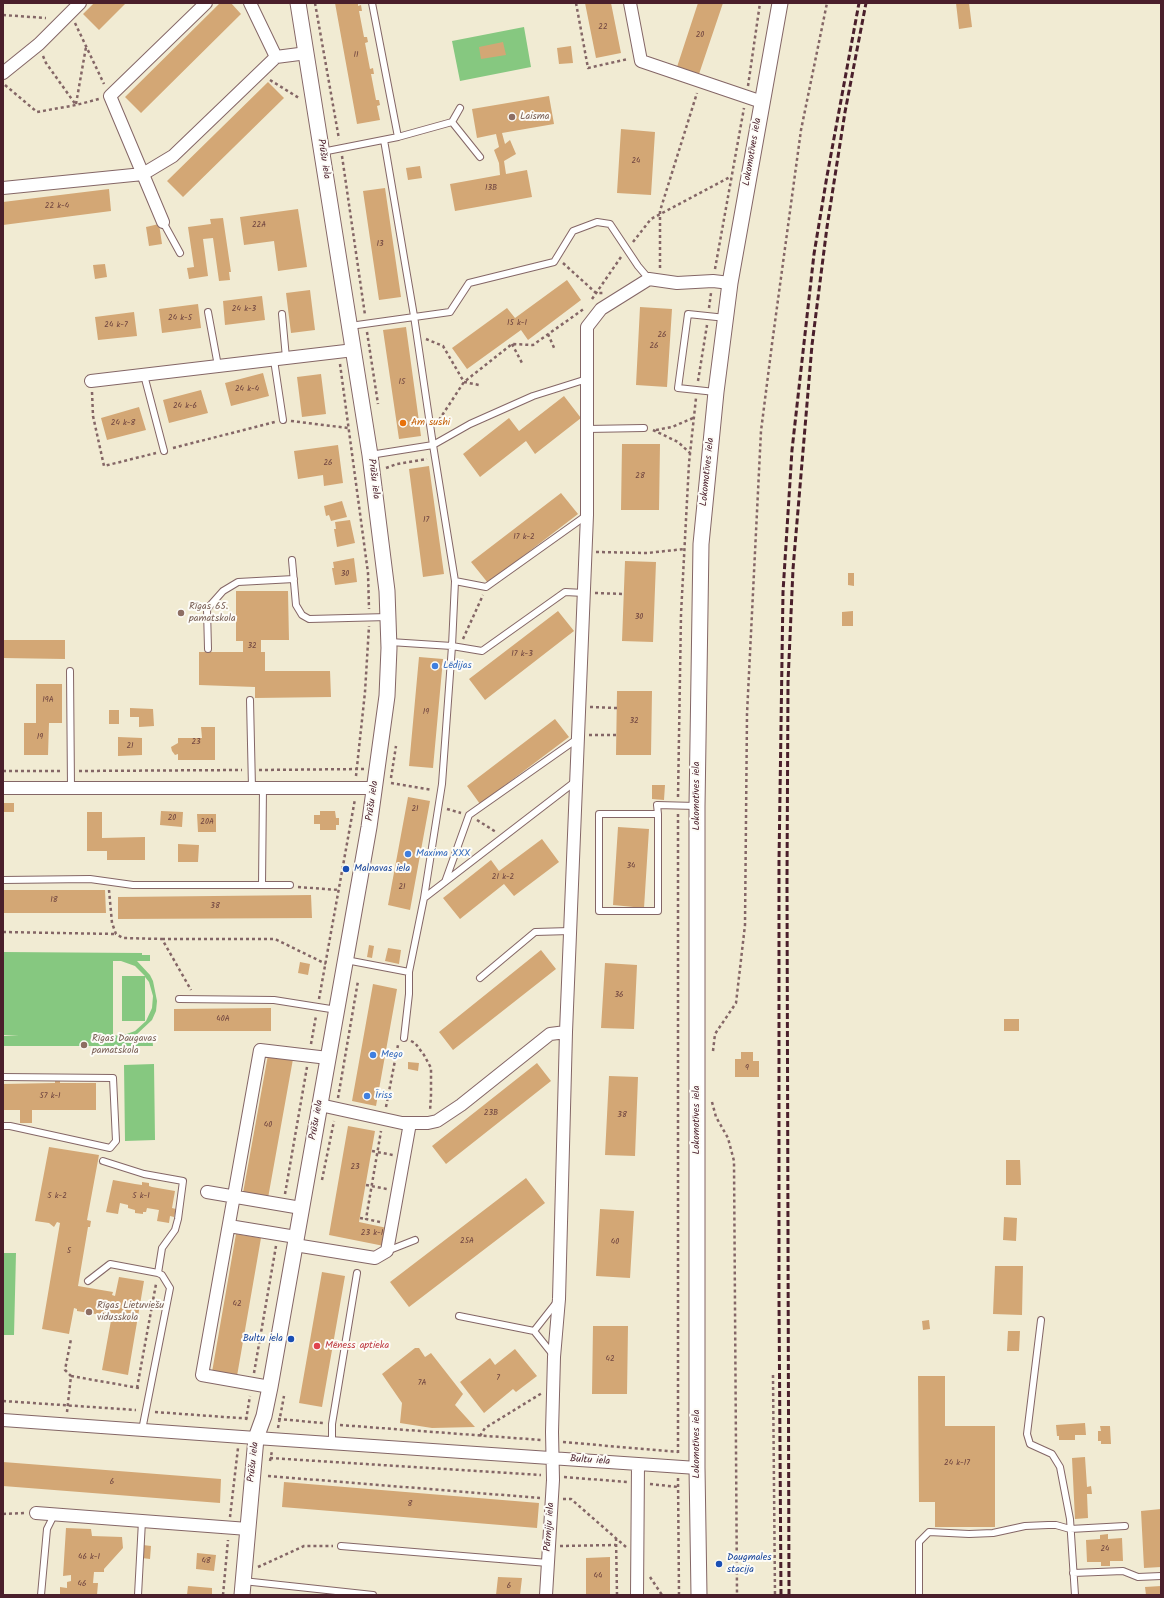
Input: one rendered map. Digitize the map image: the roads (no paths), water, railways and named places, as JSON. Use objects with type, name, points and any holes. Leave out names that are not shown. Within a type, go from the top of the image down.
[{"type":"street","points":[[3,73],[39,44],[80,3]]},
{"type":"street","points":[[164,222],[110,96],[206,3]]},
{"type":"street","points":[[250,3],[276,57]]},
{"type":"street","name":"Prūšu iela","points":[[242,1588],[256,1438],[264,1416],[270,1387],[337,1010],[375,788],[387,696],[387,591],[377,454],[354,350],[298,3]]},
{"type":"street","points":[[630,3],[641,61],[762,102]]},
{"type":"street","name":"Lokomotīves iela","points":[[699,1595],[697,1468],[697,806],[701,544],[716,392],[730,283],[780,3]]},
{"type":"street","points":[[3,188],[143,174],[173,156],[276,57],[307,52]]},
{"type":"street","points":[[655,280],[677,283],[713,281],[730,283]]},
{"type":"street","name":"Pārmiju iela","points":[[546,1595],[553,1476],[552,1441],[554,1357],[559,1299],[566,1032],[586,552],[587,327],[601,309],[625,294],[655,280]]},
{"type":"street","points":[[91,381],[354,350]]},
{"type":"street","points":[[3,788],[375,788]]},
{"type":"street","points":[[320,1105],[336,1110],[410,1123],[428,1123],[437,1121],[461,1105],[550,1034],[566,1032]]},
{"type":"street","points":[[270,1387],[202,1375],[260,1050],[328,1058]]},
{"type":"street","points":[[229,1226],[278,1235],[296,1241],[375,1258],[387,1251],[393,1225],[410,1123]]},
{"type":"street","points":[[207,1192],[301,1208]]},
{"type":"street","name":"Bultu iela","points":[[3,1420],[332,1444],[697,1468]]},
{"type":"street","points":[[637,1595],[638,1464]]},
{"type":"street","points":[[36,1513],[248,1529]]},
{"type":"lane","points":[[372,3],[398,137]]},
{"type":"lane","points":[[321,152],[398,137],[452,122],[460,108]]},
{"type":"lane","points":[[452,122],[480,157]]},
{"type":"lane","points":[[384,140],[414,316],[455,581],[454,646],[441,792],[424,898],[409,972],[409,994],[404,1038]]},
{"type":"lane","points":[[164,222],[180,253]]},
{"type":"lane","points":[[350,326],[450,312],[470,283],[554,262],[573,231],[597,222],[610,224],[638,266],[655,280]]},
{"type":"lane","points":[[208,312],[218,366]]},
{"type":"lane","points":[[282,314],[280,359],[283,420]]},
{"type":"lane","points":[[716,392],[678,388],[688,314],[726,318]]},
{"type":"lane","points":[[144,375],[164,450]]},
{"type":"lane","points":[[377,454],[433,445],[470,424],[533,396],[587,379]]},
{"type":"lane","points":[[587,429],[644,428]]},
{"type":"lane","points":[[455,581],[486,587],[587,515]]},
{"type":"lane","points":[[292,560],[296,605],[302,615],[309,619],[388,617]]},
{"type":"lane","points":[[208,649],[207,609],[223,591],[238,582],[294,579]]},
{"type":"lane","points":[[388,642],[454,646],[482,651],[565,592],[584,593]]},
{"type":"lane","points":[[70,671],[71,788]]},
{"type":"lane","points":[[250,700],[251,770],[257,788],[262,885]]},
{"type":"lane","points":[[445,882],[470,816],[579,737]]},
{"type":"lane","points":[[424,898],[577,780]]},
{"type":"lane","points":[[658,814],[598,814],[599,911],[658,911],[658,814],[657,805],[697,806]]},
{"type":"lane","points":[[3,880],[90,879],[133,885],[290,885]]},
{"type":"lane","points":[[480,978],[535,932],[570,931]]},
{"type":"lane","points":[[345,960],[409,972]]},
{"type":"lane","points":[[179,999],[274,1000],[337,1010]]},
{"type":"lane","points":[[3,1077],[113,1078],[116,1141],[110,1148],[10,1126],[3,1126]]},
{"type":"lane","points":[[103,1161],[144,1174],[183,1181],[178,1220],[175,1230],[162,1248],[158,1273]]},
{"type":"lane","points":[[387,1251],[415,1240]]},
{"type":"lane","points":[[88,1280],[110,1264],[158,1273],[162,1275],[170,1288],[142,1430]]},
{"type":"lane","points":[[332,1444],[332,1424],[357,1273]]},
{"type":"lane","points":[[534,1331],[559,1299]]},
{"type":"lane","points":[[459,1316],[534,1331],[554,1357]]},
{"type":"lane","points":[[1041,1320],[1027,1434],[1030,1444],[1052,1454],[1060,1467],[1070,1529],[1075,1595]]},
{"type":"lane","points":[[41,1595],[47,1529],[54,1515]]},
{"type":"lane","points":[[138,1595],[142,1521]]},
{"type":"lane","points":[[919,1595],[918,1542],[929,1532],[969,1534],[994,1533],[1025,1526],[1048,1525],[1056,1525],[1070,1529],[1125,1526]]},
{"type":"lane","points":[[341,1546],[548,1563]]},
{"type":"lane","points":[[1074,1573],[1123,1571],[1138,1577],[1161,1576]]},
{"type":"lane","points":[[242,1588],[373,1595]]},
{"type":"railway","points":[[781,1595],[779,862],[783,592],[792,450],[814,254],[859,3]]},
{"type":"railway","points":[[789,1595],[787,882],[788,682],[793,569],[812,345],[827,227],[845,112],[866,3]]},
{"type":"place","name":"Laisma","points":[[512,117]]},
{"type":"place","name":"Am sushi","points":[[403,423]]},
{"type":"place","name":"Rīgas 65. pamatskola","points":[[181,613]]},
{"type":"place","name":"Lēdijas","points":[[435,666]]},
{"type":"place","name":"Maxima XXX","points":[[408,854]]},
{"type":"place","name":"Malnavas iela","points":[[346,869]]},
{"type":"place","name":"Rīgas Daugavas pamatskola","points":[[84,1045]]},
{"type":"place","name":"Mego","points":[[373,1055]]},
{"type":"place","name":"Īriss","points":[[367,1096]]},
{"type":"place","name":"Rīgas Lietuviešu vidusskola","points":[[89,1312]]},
{"type":"place","name":"Bultu iela","points":[[291,1339]]},
{"type":"place","name":"Mēness aptieka","points":[[317,1346]]},
{"type":"place","name":"Daugmales stacija","points":[[719,1564]]}]
